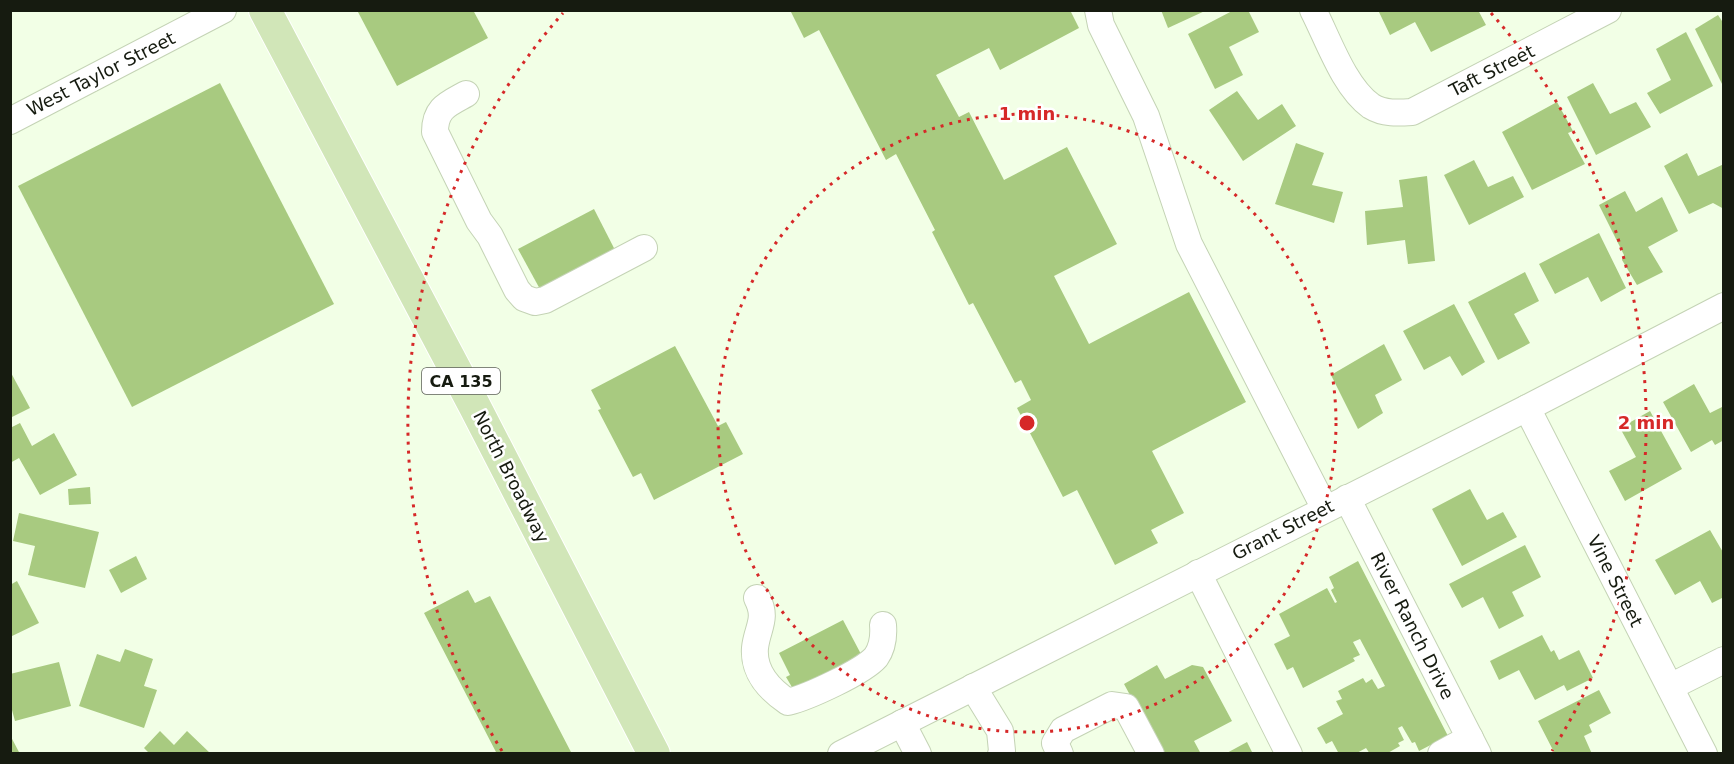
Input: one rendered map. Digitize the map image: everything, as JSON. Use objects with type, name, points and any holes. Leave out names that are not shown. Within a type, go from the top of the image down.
[{"type":"main road","name":"North Broadway","points":[[265,10],[474,405],[654,753]]},
{"type":"street","name":"West Taylor Street","points":[[10,121],[223,10]]},
{"type":"street","name":"River Ranch Drive","points":[[1098,10],[1101,25],[1146,116],[1190,244],[1474,746]]},
{"type":"street","name":"Taft Street","points":[[1313,10],[1350,84],[1372,106],[1390,113],[1412,112],[1608,10]]},
{"type":"street","points":[[466,94],[440,110],[435,121],[435,132],[479,221],[490,236],[517,290],[524,298],[535,302],[545,300],[644,248]]},
{"type":"street","name":"Grant Street","points":[[848,752],[1724,306]]},
{"type":"street","name":"Vine Street","points":[[1527,408],[1704,753]]},
{"type":"street","points":[[1198,573],[1289,753]]},
{"type":"street","points":[[757,598],[763,617],[755,649],[756,664],[774,693],[788,702],[804,698],[868,665],[877,656],[882,645],[884,625]]},
{"type":"street","points":[[1670,687],[1724,660]]},
{"type":"street","points":[[973,687],[1000,731],[1001,753]]},
{"type":"street","points":[[1060,753],[1055,744],[1063,730],[1112,705],[1126,707],[1151,753]]},
{"type":"street","points":[[902,723],[918,753]]},
{"type":"street","points":[[1441,753],[1474,746]]},
{"type":"building","points":[[361,10],[473,10],[488,38],[397,86],[358,12]]},
{"type":"building","points":[[790,10],[1070,10],[1079,28],[1000,70],[989,48],[936,75],[959,117],[969,112],[1004,180],[1067,147],[1117,244],[1054,276],[1089,344],[1189,292],[1246,402],[1152,451],[1184,513],[1151,530],[1158,543],[1115,565],[1077,490],[1063,497],[1017,408],[1031,400],[1021,380],[1015,383],[973,303],[969,305],[932,232],[935,230],[896,154],[886,160],[819,30],[804,38]]},
{"type":"building","points":[[1161,10],[1207,10],[1168,28]]},
{"type":"building","points":[[1234,10],[1248,10],[1259,32],[1229,47],[1243,75],[1215,89],[1188,34]]},
{"type":"building","points":[[1378,10],[1478,10],[1486,25],[1431,52],[1415,22],[1390,35]]},
{"type":"building","points":[[1718,15],[1724,24],[1724,88],[1695,29]]},
{"type":"building","points":[[1686,32],[1713,86],[1660,114],[1647,93],[1671,80],[1656,49]]},
{"type":"building","points":[[220,83],[334,304],[132,407],[18,186]]},
{"type":"building","points":[[1593,83],[1610,114],[1636,102],[1651,127],[1596,155],[1567,97]]},
{"type":"building","points":[[1237,91],[1258,120],[1282,104],[1296,126],[1243,161],[1209,110]]},
{"type":"building","points":[[1557,102],[1573,131],[1568,133],[1585,164],[1532,190],[1502,132]]},
{"type":"building","points":[[1296,143],[1324,153],[1312,185],[1343,192],[1334,223],[1275,204]]},
{"type":"building","points":[[1687,153],[1698,176],[1724,164],[1724,209],[1713,203],[1689,214],[1664,166]]},
{"type":"building","points":[[1474,160],[1488,187],[1513,176],[1524,197],[1469,225],[1444,175]]},
{"type":"building","points":[[1427,176],[1435,261],[1408,264],[1405,240],[1367,245],[1365,211],[1403,207],[1399,180]]},
{"type":"building","points":[[1625,191],[1636,212],[1662,197],[1678,231],[1648,247],[1663,272],[1637,285],[1622,260],[1624,255],[1599,205]]},
{"type":"building","points":[[594,209],[616,252],[541,291],[518,249]]},
{"type":"building","points":[[1599,233],[1626,288],[1601,302],[1588,277],[1555,294],[1539,264]]},
{"type":"building","points":[[1525,272],[1539,301],[1514,314],[1530,343],[1498,360],[1468,302]]},
{"type":"building","points":[[1454,304],[1485,362],[1462,376],[1450,356],[1424,370],[1403,331]]},
{"type":"building","points":[[1384,344],[1402,380],[1375,395],[1383,413],[1358,429],[1331,375]]},
{"type":"building","points":[[675,346],[718,426],[726,422],[743,454],[654,500],[641,473],[633,477],[598,410],[601,409],[591,390]]},
{"type":"building","points":[[10,371],[30,408],[10,418]]},
{"type":"building","points":[[1694,384],[1710,413],[1724,406],[1724,440],[1715,445],[1712,440],[1691,452],[1663,402]]},
{"type":"building","points":[[1650,411],[1682,469],[1625,501],[1609,471],[1636,457],[1620,428]]},
{"type":"building","points":[[20,423],[32,446],[54,433],[77,475],[40,495],[19,458],[10,463],[10,428]]},
{"type":"building","points":[[90,487],[91,504],[69,505],[68,489]]},
{"type":"building","points":[[1470,489],[1487,520],[1503,512],[1517,537],[1462,566],[1432,509]]},
{"type":"building","points":[[19,513],[99,532],[85,588],[28,575],[35,546],[13,541]]},
{"type":"building","points":[[1710,530],[1724,554],[1724,597],[1712,603],[1700,581],[1675,595],[1655,560]]},
{"type":"building","points":[[1525,545],[1541,577],[1512,592],[1524,616],[1499,629],[1483,597],[1462,608],[1449,584]]},
{"type":"building","points":[[136,556],[147,579],[121,593],[109,570]]},
{"type":"building","points":[[1358,561],[1448,736],[1419,751],[1402,726],[1398,728],[1404,740],[1398,743],[1400,746],[1386,754],[1370,754],[1366,748],[1355,754],[1339,754],[1332,741],[1326,744],[1317,728],[1343,714],[1336,701],[1342,699],[1338,691],[1363,678],[1366,683],[1372,679],[1378,689],[1385,686],[1360,639],[1353,642],[1360,655],[1353,658],[1355,661],[1303,688],[1293,667],[1287,670],[1274,644],[1290,636],[1279,614],[1327,588],[1335,603],[1337,602],[1331,590],[1334,588],[1329,577]]},
{"type":"building","points":[[17,581],[39,623],[10,637],[10,585]]},
{"type":"building","points":[[468,590],[475,603],[490,596],[572,754],[497,754],[424,613]]},
{"type":"building","points":[[843,620],[862,656],[796,694],[786,677],[790,675],[779,653]]},
{"type":"building","points":[[1542,635],[1551,652],[1554,650],[1559,660],[1579,650],[1593,678],[1567,691],[1564,685],[1535,700],[1519,670],[1499,680],[1490,661]]},
{"type":"building","points":[[125,649],[153,659],[144,686],[157,690],[144,728],[79,706],[97,654],[120,662]]},
{"type":"building","points":[[59,662],[71,706],[15,721],[10,703],[10,674]]},
{"type":"building","points":[[1157,665],[1165,679],[1192,665],[1203,667],[1232,721],[1194,741],[1201,754],[1162,754],[1124,684]]},
{"type":"building","points":[[1599,690],[1611,713],[1589,725],[1592,732],[1584,736],[1592,754],[1555,754],[1538,721]]},
{"type":"building","points":[[160,731],[174,745],[187,731],[211,754],[150,754],[144,748]]},
{"type":"building","points":[[10,735],[20,754],[10,754]]},
{"type":"building","points":[[1247,742],[1253,754],[1225,754]]}]
